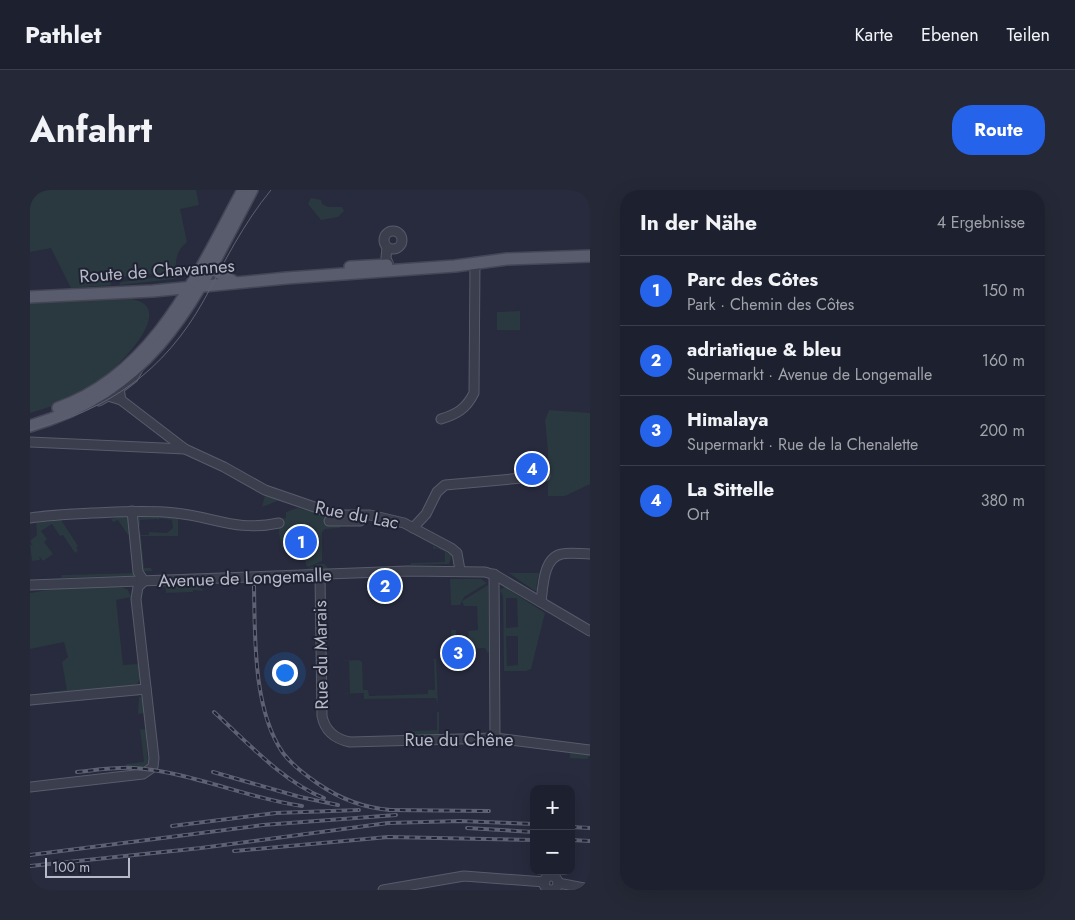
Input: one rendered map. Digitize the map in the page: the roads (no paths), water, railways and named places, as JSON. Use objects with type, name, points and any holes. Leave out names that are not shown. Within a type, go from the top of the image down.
[{"type":"main road","points":[[30,426],[64,414],[97,398],[138,369],[168,336],[243,190]]},
{"type":"main road","points":[[30,419],[64,406],[111,379],[145,349],[214,261],[252,190]]},
{"type":"main road","name":"Route de Chavannes","points":[[30,297],[153,291],[390,268],[455,266],[475,262],[590,256]]},
{"type":"main road","points":[[214,261],[216,271],[234,282]]},
{"type":"main road","points":[[153,291],[168,297],[175,311]]},
{"type":"street","points":[[390,248],[386,258],[390,268]]},
{"type":"street","points":[[441,419],[460,413],[469,404],[474,393],[475,262]]},
{"type":"street","points":[[64,414],[83,410],[108,396],[121,400],[119,390],[133,378],[138,369]]},
{"type":"street","name":"Rue du Lac","points":[[121,400],[185,449],[224,467],[265,490],[344,515],[370,515],[375,518],[393,520],[413,528],[457,553],[460,570]]},
{"type":"street","name":"Rue du Lac","points":[[30,442],[185,449]]},
{"type":"street","points":[[413,528],[426,514],[433,498],[445,485],[545,476]]},
{"type":"street","points":[[30,787],[143,774],[152,769],[154,758],[136,598],[138,587],[144,581],[138,572],[132,511]]},
{"type":"street","points":[[30,518],[132,511],[177,513],[236,526],[256,527],[279,523]]},
{"type":"street","points":[[329,521],[368,521],[375,518]]},
{"type":"street","points":[[541,602],[547,566],[557,556],[562,554],[590,554]]},
{"type":"street","points":[[460,570],[497,576],[590,631]]},
{"type":"street","name":"Avenue de Longemalle","points":[[30,586],[123,581],[460,570]]},
{"type":"street","points":[[133,581],[138,572]]},
{"type":"street","name":"Rue du Marais","points":[[320,576],[322,716],[329,732]]},
{"type":"street","points":[[495,738],[494,670],[497,576]]},
{"type":"street","points":[[123,581],[131,587],[136,598]]},
{"type":"street","points":[[30,700],[146,688]]},
{"type":"street","name":"Rue du Chêne","points":[[329,732],[339,739],[350,742],[495,738],[590,750]]},
{"type":"street","points":[[382,890],[464,876],[544,882],[548,888],[552,889],[558,883],[590,889]]},
{"type":"tram line","points":[[30,430],[58,422],[109,399],[152,368],[171,348],[188,325],[243,229],[271,190]]},
{"type":"railway","points":[[254,586],[256,650],[261,695],[273,736],[283,753],[303,773],[334,794],[361,805],[391,810]]},
{"type":"railway","points":[[214,712],[252,748],[294,782],[324,798]]},
{"type":"railway","points":[[77,772],[120,768],[156,770],[302,806]]},
{"type":"railway","points":[[213,772],[300,797],[338,805]]},
{"type":"railway","points":[[172,826],[276,813],[359,810]]},
{"type":"railway","points":[[389,810],[489,811]]},
{"type":"railway","points":[[30,855],[263,825],[396,815]]},
{"type":"railway","points":[[30,866],[201,848],[388,823],[460,821],[530,824]]},
{"type":"railway","points":[[575,827],[590,828]]},
{"type":"railway","points":[[467,828],[530,832]]},
{"type":"railway","points":[[234,851],[388,837],[530,840]]},
{"type":"railway","points":[[575,840],[590,841]]},
{"type":"place","name":"La Sittelle","points":[[532,469]]},
{"type":"place","name":"Parc des Côtes","points":[[301,542]]},
{"type":"place","name":"adriatique & bleu","points":[[385,586]]},
{"type":"place","name":"Himalaya","points":[[458,653]]}]
